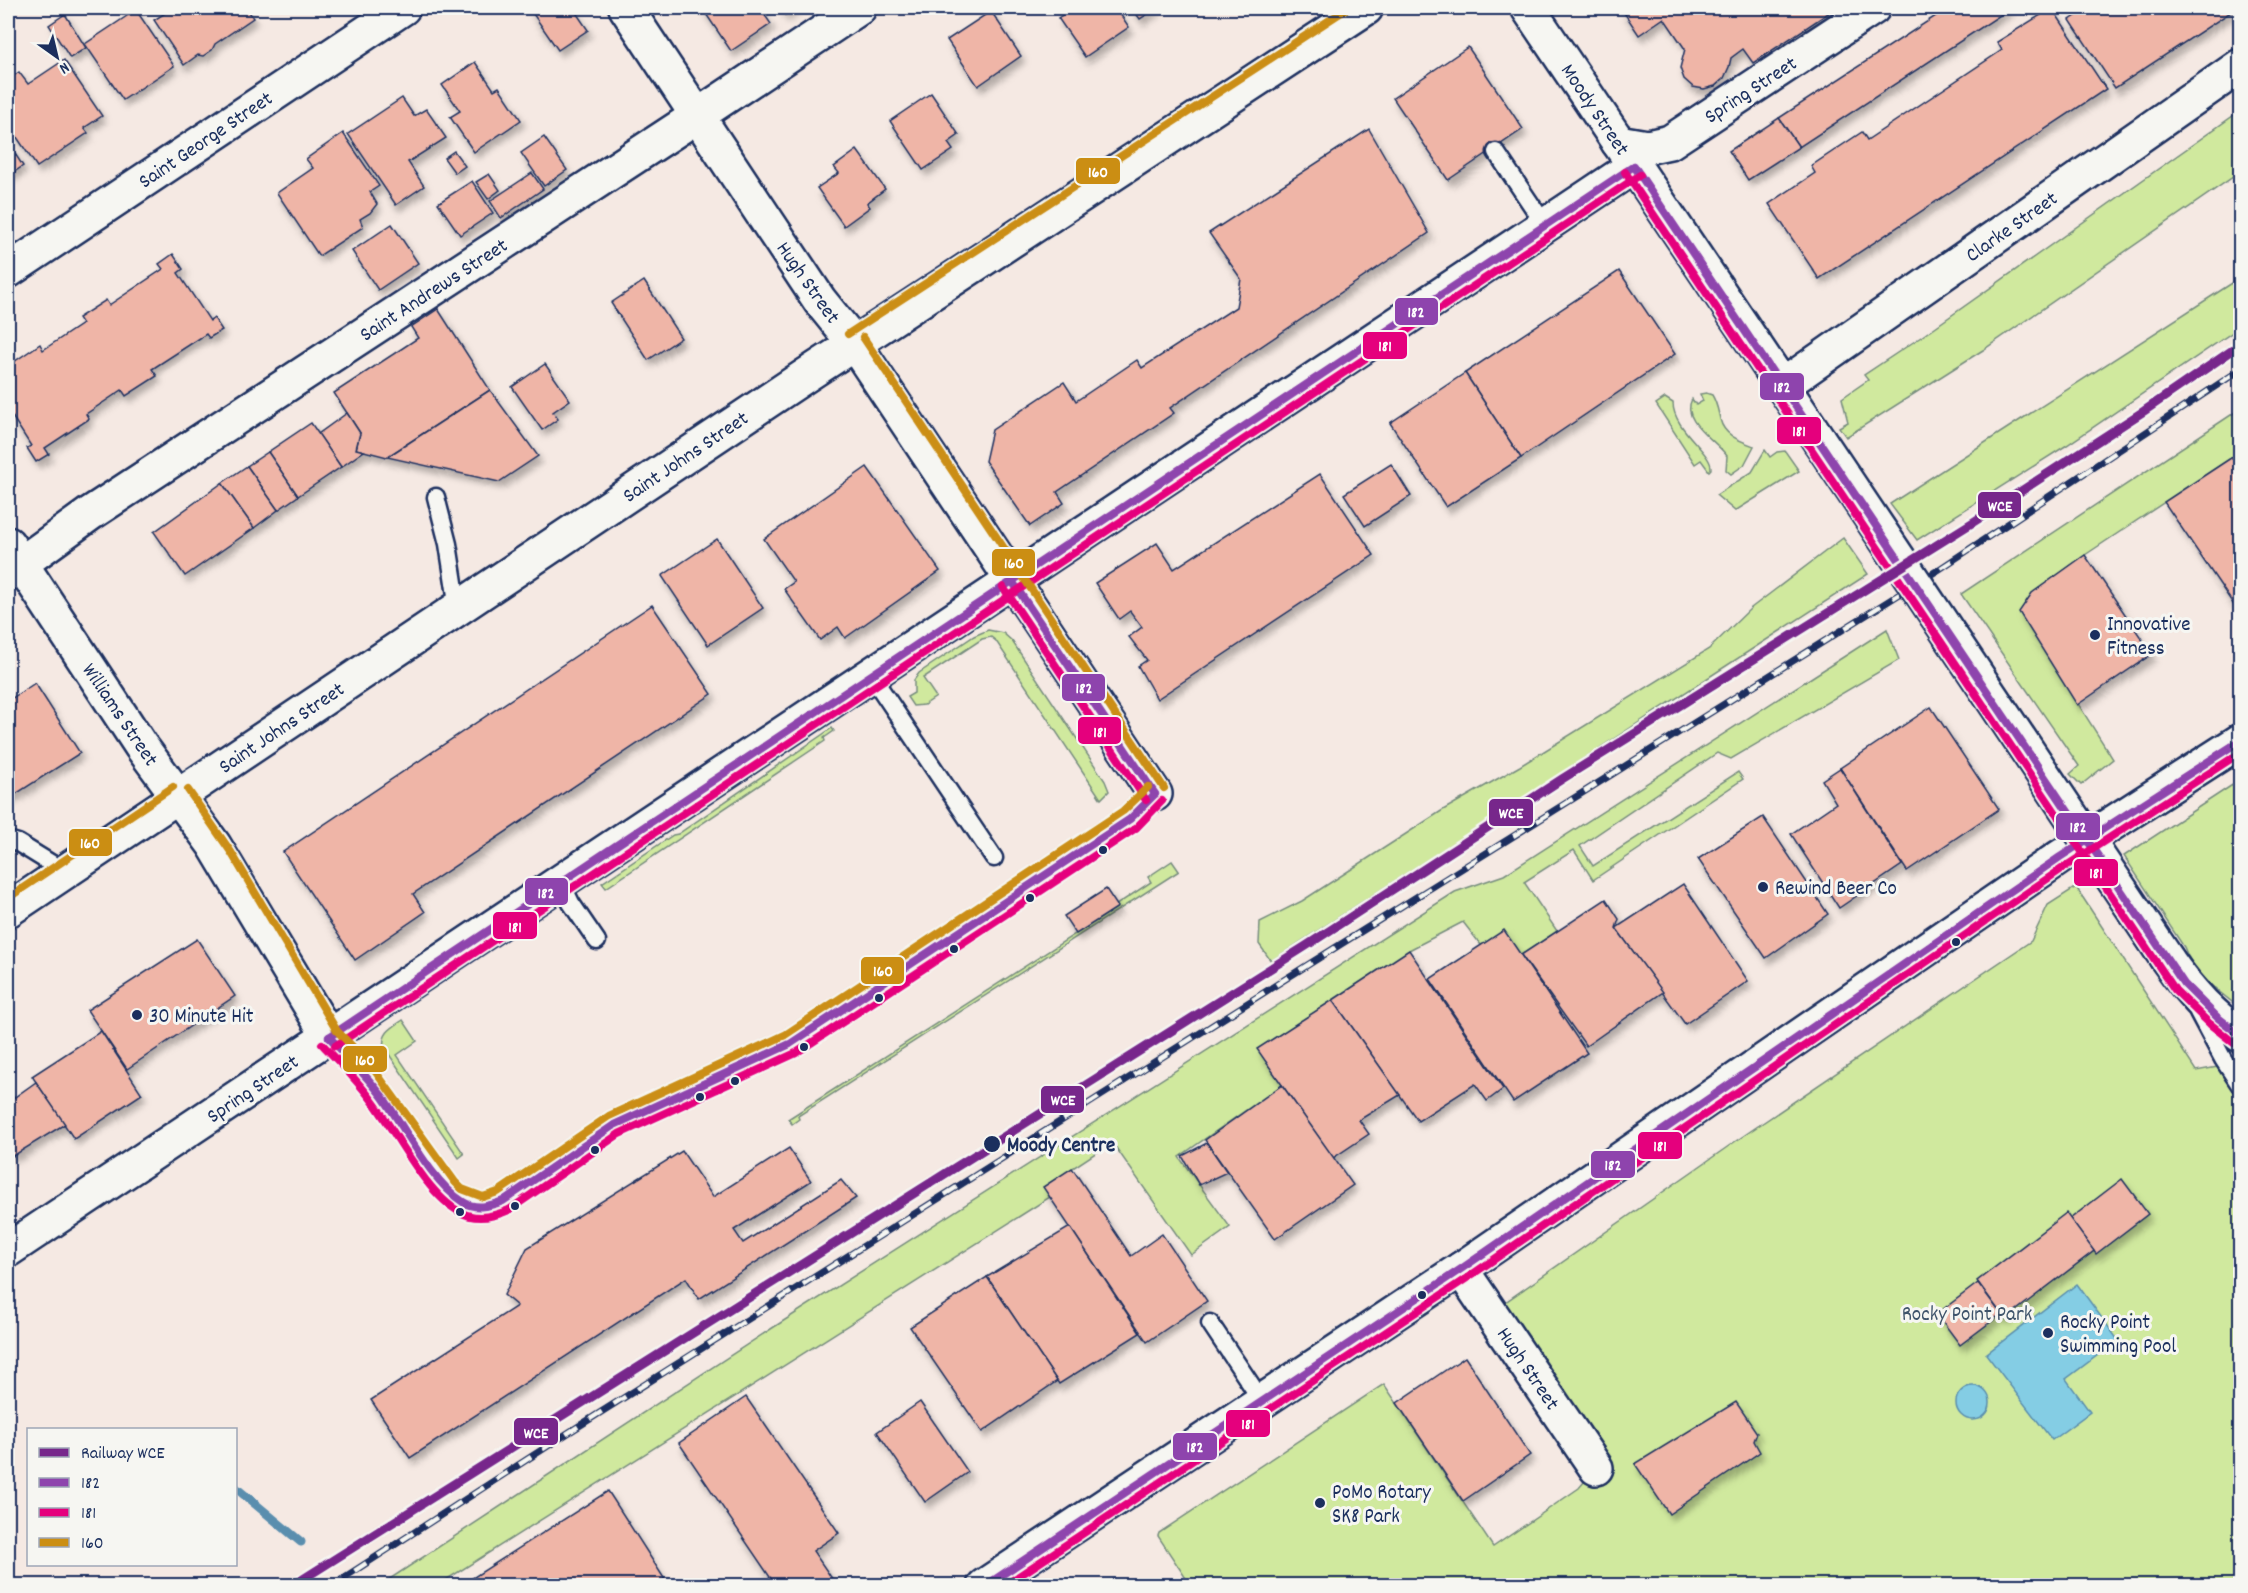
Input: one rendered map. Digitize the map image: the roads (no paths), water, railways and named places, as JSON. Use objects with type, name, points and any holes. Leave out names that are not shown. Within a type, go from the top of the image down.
[{"type":"street","name":"Saint George Street","points":[[8,271],[403,8]]},
{"type":"street","name":"Hugh Street","points":[[626,8],[820,301],[854,343],[1155,794]]},
{"type":"street","name":"Saint Andrews Street","points":[[12,560],[91,513],[859,8]]},
{"type":"street","name":"Saint Johns Street","points":[[8,910],[854,343],[1366,8]]},
{"type":"street","name":"Moody Street","points":[[1528,8],[2175,971],[2217,1017],[2241,1035]]},
{"type":"street","name":"Spring Street","points":[[8,1250],[1545,225],[1626,154],[1670,142],[1868,11]]},
{"type":"street","name":"Clarke Street","points":[[1782,386],[2241,66]]},
{"type":"street","name":"Williams Street","points":[[12,560],[138,741],[214,845],[242,888],[329,1037]]},
{"type":"street","points":[[984,1586],[1461,1269],[2032,875],[2241,741]]},
{"type":"street","name":"Hugh Street","points":[[1461,1269],[1596,1468]]},
{"type":"lane","points":[[1496,152],[1545,225]]},
{"type":"lane","points":[[436,497],[448,544],[458,608]]},
{"type":"lane","points":[[871,675],[994,858]]},
{"type":"lane","points":[[329,1037],[362,1071],[382,1096],[447,1189],[463,1202],[484,1208],[503,1201],[614,1125],[790,1044],[1130,819],[1155,794]]},
{"type":"lane","points":[[8,840],[18,843],[65,872]]},
{"type":"lane","points":[[561,882],[571,903],[597,941]]},
{"type":"lane","points":[[2175,971],[2223,1059],[2241,1085]]},
{"type":"lane","points":[[1210,1323],[1262,1401]]},
{"type":"water","points":[[2077,1284],[2118,1340],[2066,1379],[2090,1412],[2052,1440],[1986,1354]]},
{"type":"water","points":[[1973,1386],[1985,1391],[1990,1403],[1985,1415],[1973,1420],[1961,1415],[1956,1403],[1961,1391]]},
{"type":"waterway","points":[[237,1489],[301,1542]]},
{"type":"railway","points":[[331,1586],[568,1433],[1306,966],[1938,570],[2240,370]]},
{"type":"rail line","name":"WCE","points":[[292,1586],[1306,946],[1562,779],[1975,521],[2144,411],[2240,345]]},
{"type":"place","name":"Innovative Fitness","points":[[2095,635]]},
{"type":"place","name":"Rewind Beer Co","points":[[1763,887]]},
{"type":"place","name":"30 Minute Hit","points":[[137,1015]]},
{"type":"place","name":"Moody Centre","points":[[992,1144]]},
{"type":"place","name":"Rocky Point Swimming Pool","points":[[2048,1333]]},
{"type":"place","name":"PoMo Rotary SK8 Park","points":[[1320,1503]]},
{"type":"park label","name":"Rocky Point Park","points":[[1967,1313]]}]
